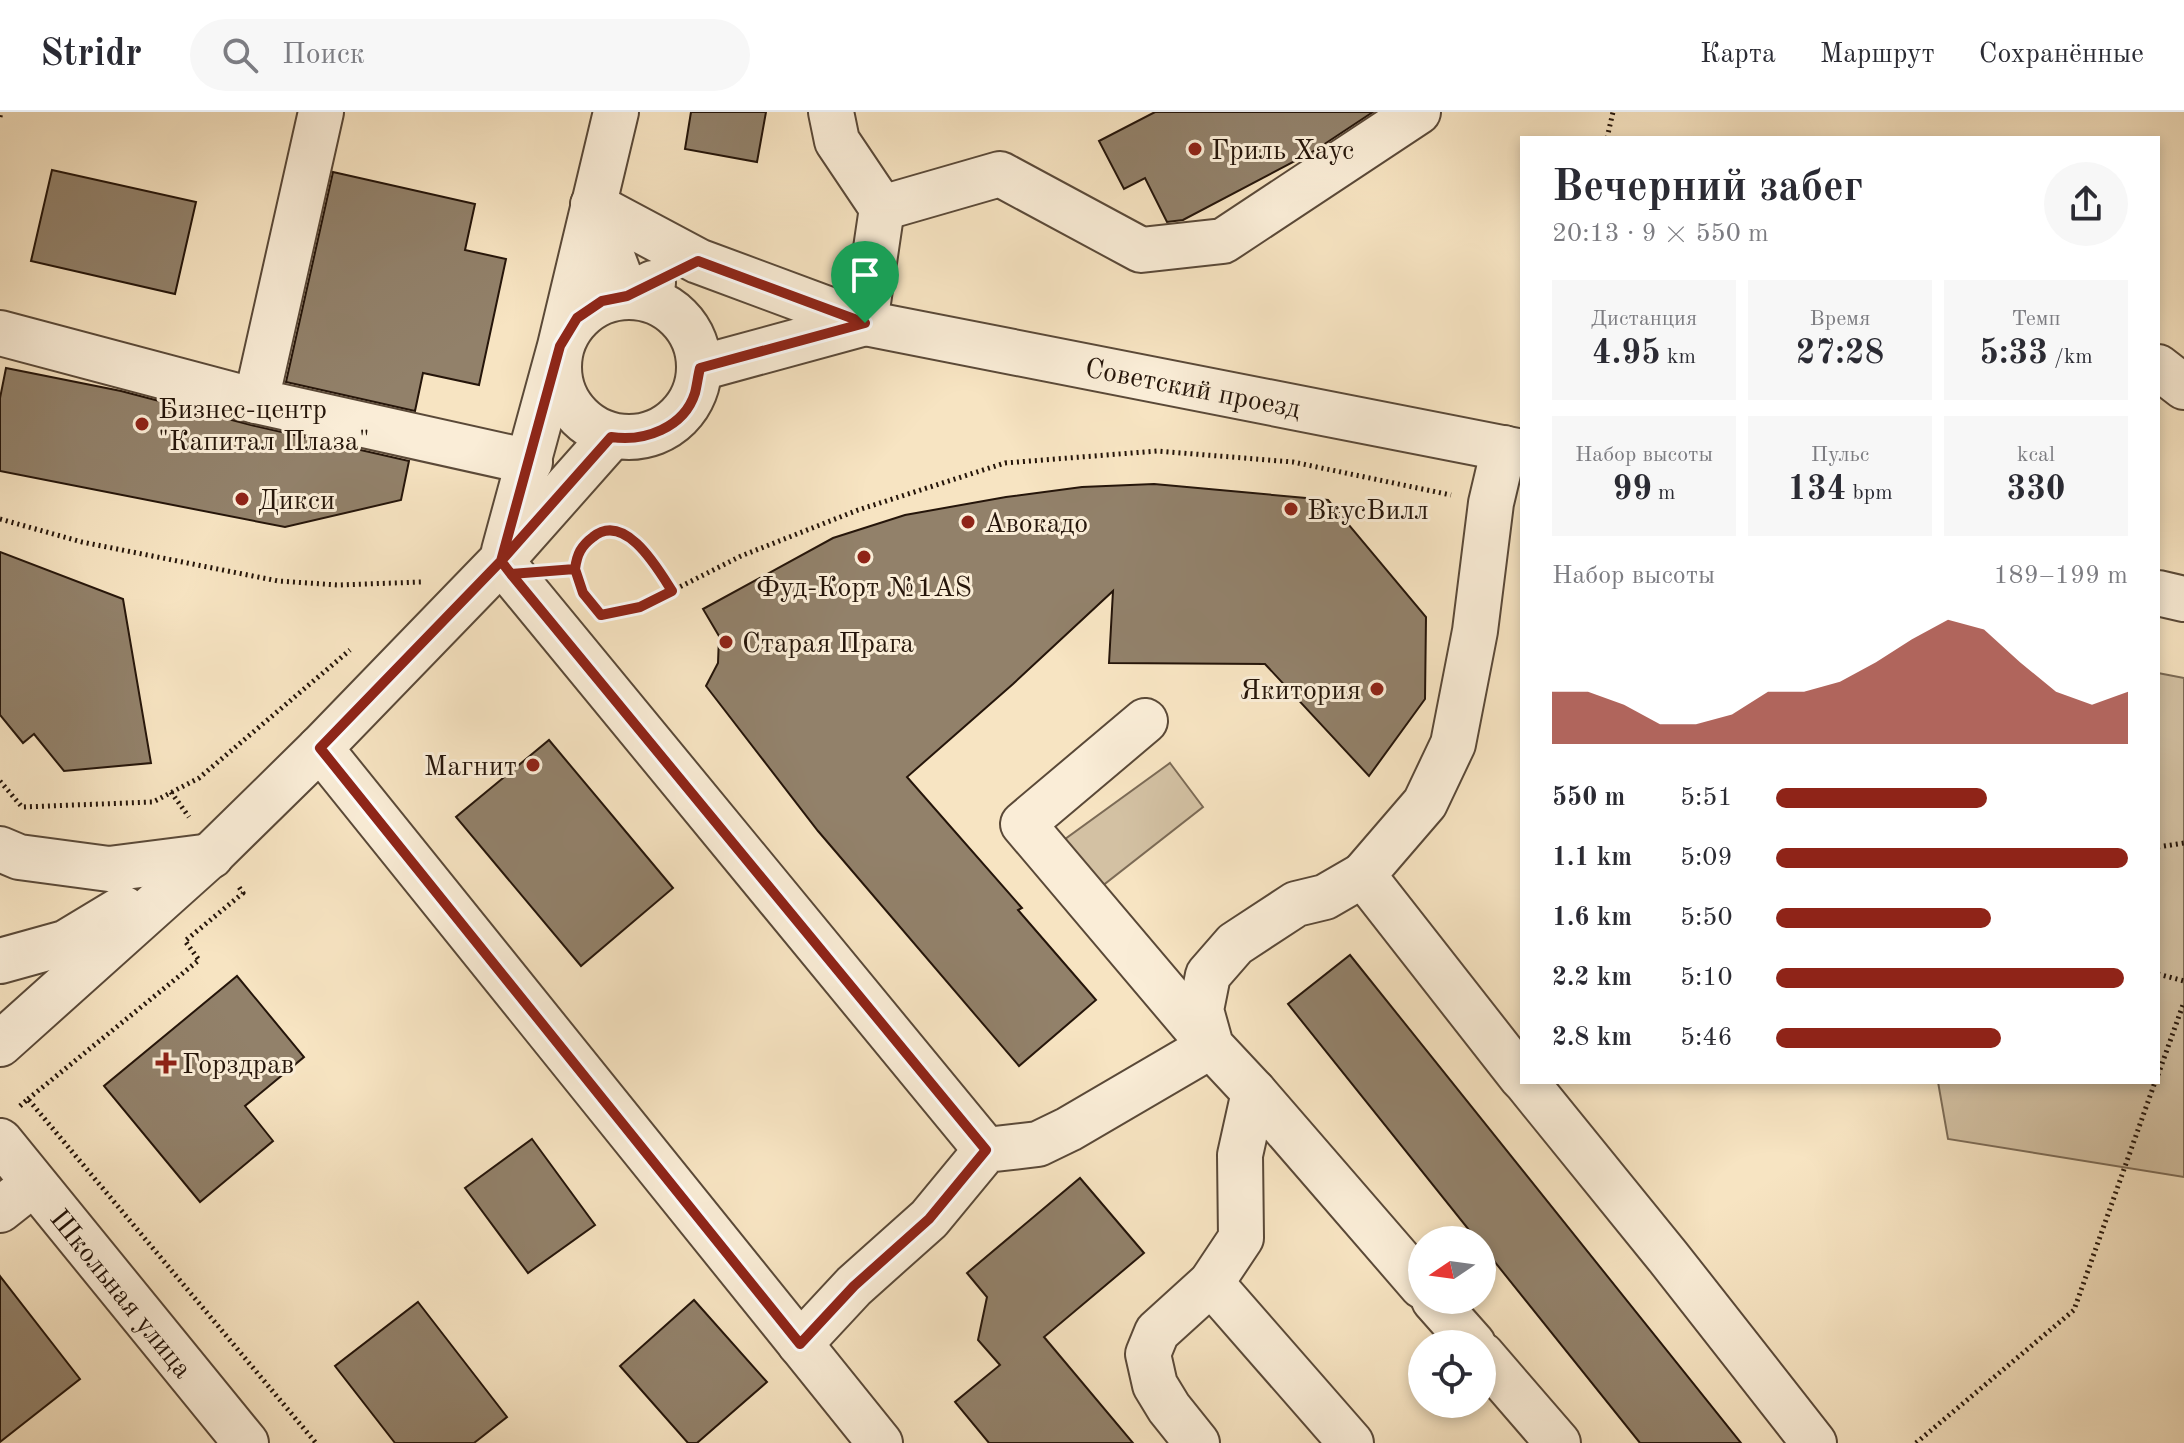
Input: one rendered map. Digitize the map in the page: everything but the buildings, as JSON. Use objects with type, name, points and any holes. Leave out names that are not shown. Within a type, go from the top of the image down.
[{"type":"street","points":[[256,401],[321,112]]},
{"type":"street","points":[[506,567],[616,112]]},
{"type":"street","points":[[831,112],[837,141],[882,208],[865,323]]},
{"type":"street","points":[[882,208],[1000,174],[1141,250],[1223,241],[1418,112]]},
{"type":"street","points":[[593,205],[627,296]]},
{"type":"street","name":"Советский проезд","points":[[593,205],[698,261],[865,323],[1513,450]]},
{"type":"street","points":[[627,296],[650,299],[672,311],[692,335],[700,368],[695,394],[676,421],[651,436],[624,439],[611,437],[579,419],[557,374],[560,346],[577,318],[602,301],[627,296],[698,261]]},
{"type":"street","name":"Советский проезд","points":[[700,368],[865,323]]},
{"type":"street","points":[[0,333],[256,401],[530,462]]},
{"type":"street","points":[[2160,369],[2184,387]]},
{"type":"street","points":[[0,1044],[211,856],[506,567],[611,437]]},
{"type":"street","points":[[1211,1046],[1201,1010],[1208,975],[1226,954],[1235,944],[1296,904],[1325,897],[1363,875],[1425,803],[1453,744],[1475,631],[1491,503],[1513,450]]},
{"type":"street","points":[[506,567],[986,1150]]},
{"type":"street","points":[[2160,593],[2184,599]]},
{"type":"street","points":[[1145,721],[1023,824],[1211,1046],[1408,1270]]},
{"type":"street","points":[[320,748],[880,1443]]},
{"type":"street","points":[[0,849],[19,857],[109,869],[211,856]]},
{"type":"street","points":[[0,961],[65,943],[211,856]]},
{"type":"street","points":[[1363,875],[1520,1075]]},
{"type":"street","points":[[800,1344],[854,1286],[929,1219],[986,1150],[1038,1144],[1211,1046]]},
{"type":"street","points":[[1527,1084],[1814,1443]]},
{"type":"street","points":[[1197,1443],[1155,1385],[1148,1354],[1157,1332],[1211,1283],[1241,1238],[1240,1155],[1254,1092]]},
{"type":"street","name":"Школьная улица","points":[[5,1128],[16,1197],[246,1443]]},
{"type":"street","points":[[1211,1283],[1351,1443]]},
{"type":"street","points":[[1446,1314],[1461,1330]]},
{"type":"street","points":[[1496,1371],[1558,1443]]},
{"type":"path","points":[[1607,136],[1613,112]]},
{"type":"path","points":[[592,604],[601,615],[640,607],[741,556],[858,510],[1005,463],[1157,451],[1293,462],[1491,503]]},
{"type":"path","points":[[0,519],[82,542],[278,581],[338,585],[430,582],[418,592]]},
{"type":"path","points":[[583,593],[575,569],[577,555],[584,544],[598,533],[609,531],[623,534],[643,549],[672,591]]},
{"type":"path","points":[[506,567],[575,569]]},
{"type":"path","points":[[0,781],[22,807],[153,802],[199,778],[357,644]]},
{"type":"path","points":[[2160,847],[2184,843]]},
{"type":"path","points":[[5,1128],[28,1099],[199,960],[185,941],[234,900]]},
{"type":"path","points":[[2160,975],[2184,981]]},
{"type":"path","points":[[2160,1069],[2184,1002]]},
{"type":"path","points":[[1916,1443],[2074,1310],[2154,1084]]},
{"type":"path","points":[[28,1099],[316,1443]]},
{"type":"shaded area","points":[[2160,673],[2184,678],[2184,1177],[1948,1139],[1938,1084],[2160,1084]]},
{"type":"shaded area","points":[[1170,763],[1203,807],[1097,890],[1061,842]]},
{"type":"place","name":"Гриль Хаус","points":[[1195,149]]},
{"type":"place","name":"Бизнес-центр \"Капитал Плаза\"","points":[[142,424]]},
{"type":"place","name":"Дикси","points":[[242,499]]},
{"type":"place","name":"ВкусВилл","points":[[1291,509]]},
{"type":"place","name":"Авокадо","points":[[968,522]]},
{"type":"place","name":"Фуд-Корт №1AS","points":[[864,557]]},
{"type":"place","name":"Старая Прага","points":[[726,642]]},
{"type":"place","name":"Якитория","points":[[1377,689]]},
{"type":"place","name":"Магнит","points":[[533,765]]},
{"type":"place","name":"Горздрав","points":[[166,1063]]},
{"type":"route","points":[[865,323],[698,261],[627,296],[602,301],[577,318],[560,346],[501,561],[320,748],[800,1344],[854,1286],[929,1219],[986,1150],[511,574],[575,569],[583,593],[601,615],[640,607],[672,591],[643,549],[623,534],[609,531],[598,533],[584,544],[577,555],[575,569],[511,574],[501,561],[611,437],[651,436],[676,421],[695,394],[700,368],[865,323]]}]
